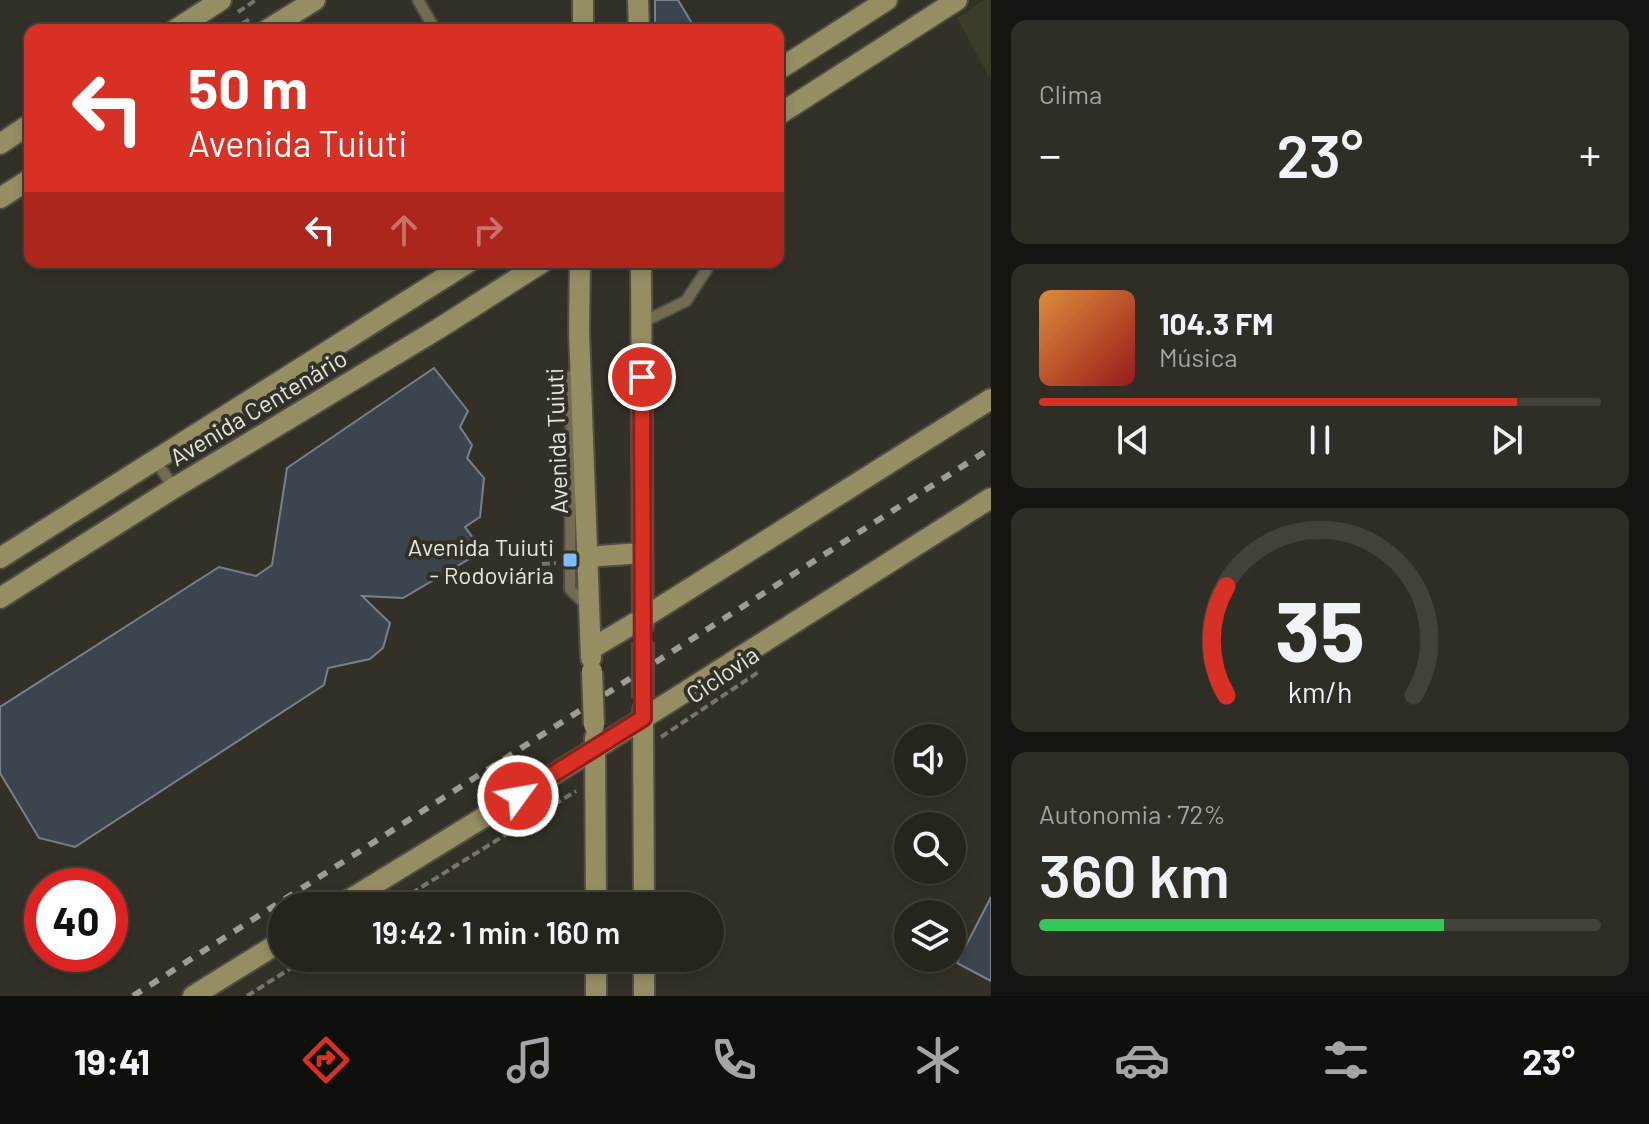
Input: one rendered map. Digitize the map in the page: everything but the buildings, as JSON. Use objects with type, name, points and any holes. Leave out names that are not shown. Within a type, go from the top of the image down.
[{"type":"main road","points":[[184,24],[221,0]]},
{"type":"main road","points":[[277,24],[315,0]]},
{"type":"main road","points":[[583,0],[583,24]]},
{"type":"main road","points":[[638,0],[639,24]]},
{"type":"main road","points":[[784,66],[887,0]]},
{"type":"main road","points":[[784,111],[957,0]]},
{"type":"main road","points":[[0,144],[24,128]]},
{"type":"main road","points":[[0,198],[24,183]]},
{"type":"main road","name":"Avenida Centenário","points":[[0,558],[460,268]]},
{"type":"main road","name":"Avenida Centenário","points":[[0,598],[534,268]]},
{"type":"main road","name":"Avenida Tuiuti","points":[[580,268],[586,557],[596,778],[596,892]]},
{"type":"main road","points":[[641,268],[642,892]]},
{"type":"main road","points":[[591,649],[991,399]]},
{"type":"main road","points":[[362,892],[595,749],[643,708],[991,498]]},
{"type":"main road","points":[[586,557],[642,553]]},
{"type":"main road","points":[[193,996],[268,950]]},
{"type":"main road","points":[[596,972],[596,996]]},
{"type":"main road","points":[[644,972],[644,996]]},
{"type":"lane","points":[[418,0],[432,24]]},
{"type":"lane","points":[[641,323],[686,301],[707,268]]},
{"type":"lane","points":[[579,331],[571,364],[570,589],[588,608]]},
{"type":"lane","points":[[156,461],[174,488]]},
{"type":"path","name":"Ciclovia","points":[[643,749],[768,666]]},
{"type":"path","points":[[413,892],[596,778]]},
{"type":"path","points":[[247,996],[285,972]]},
{"type":"shaded area","points":[[984,0],[991,0],[991,80],[957,18]]},
{"type":"railway","points":[[133,996],[991,448]]},
{"type":"place","name":"Avenida Tuiuti - Rodoviária","points":[[570,560]]},
{"type":"route","points":[[518,796],[643,718],[642,377]]}]
